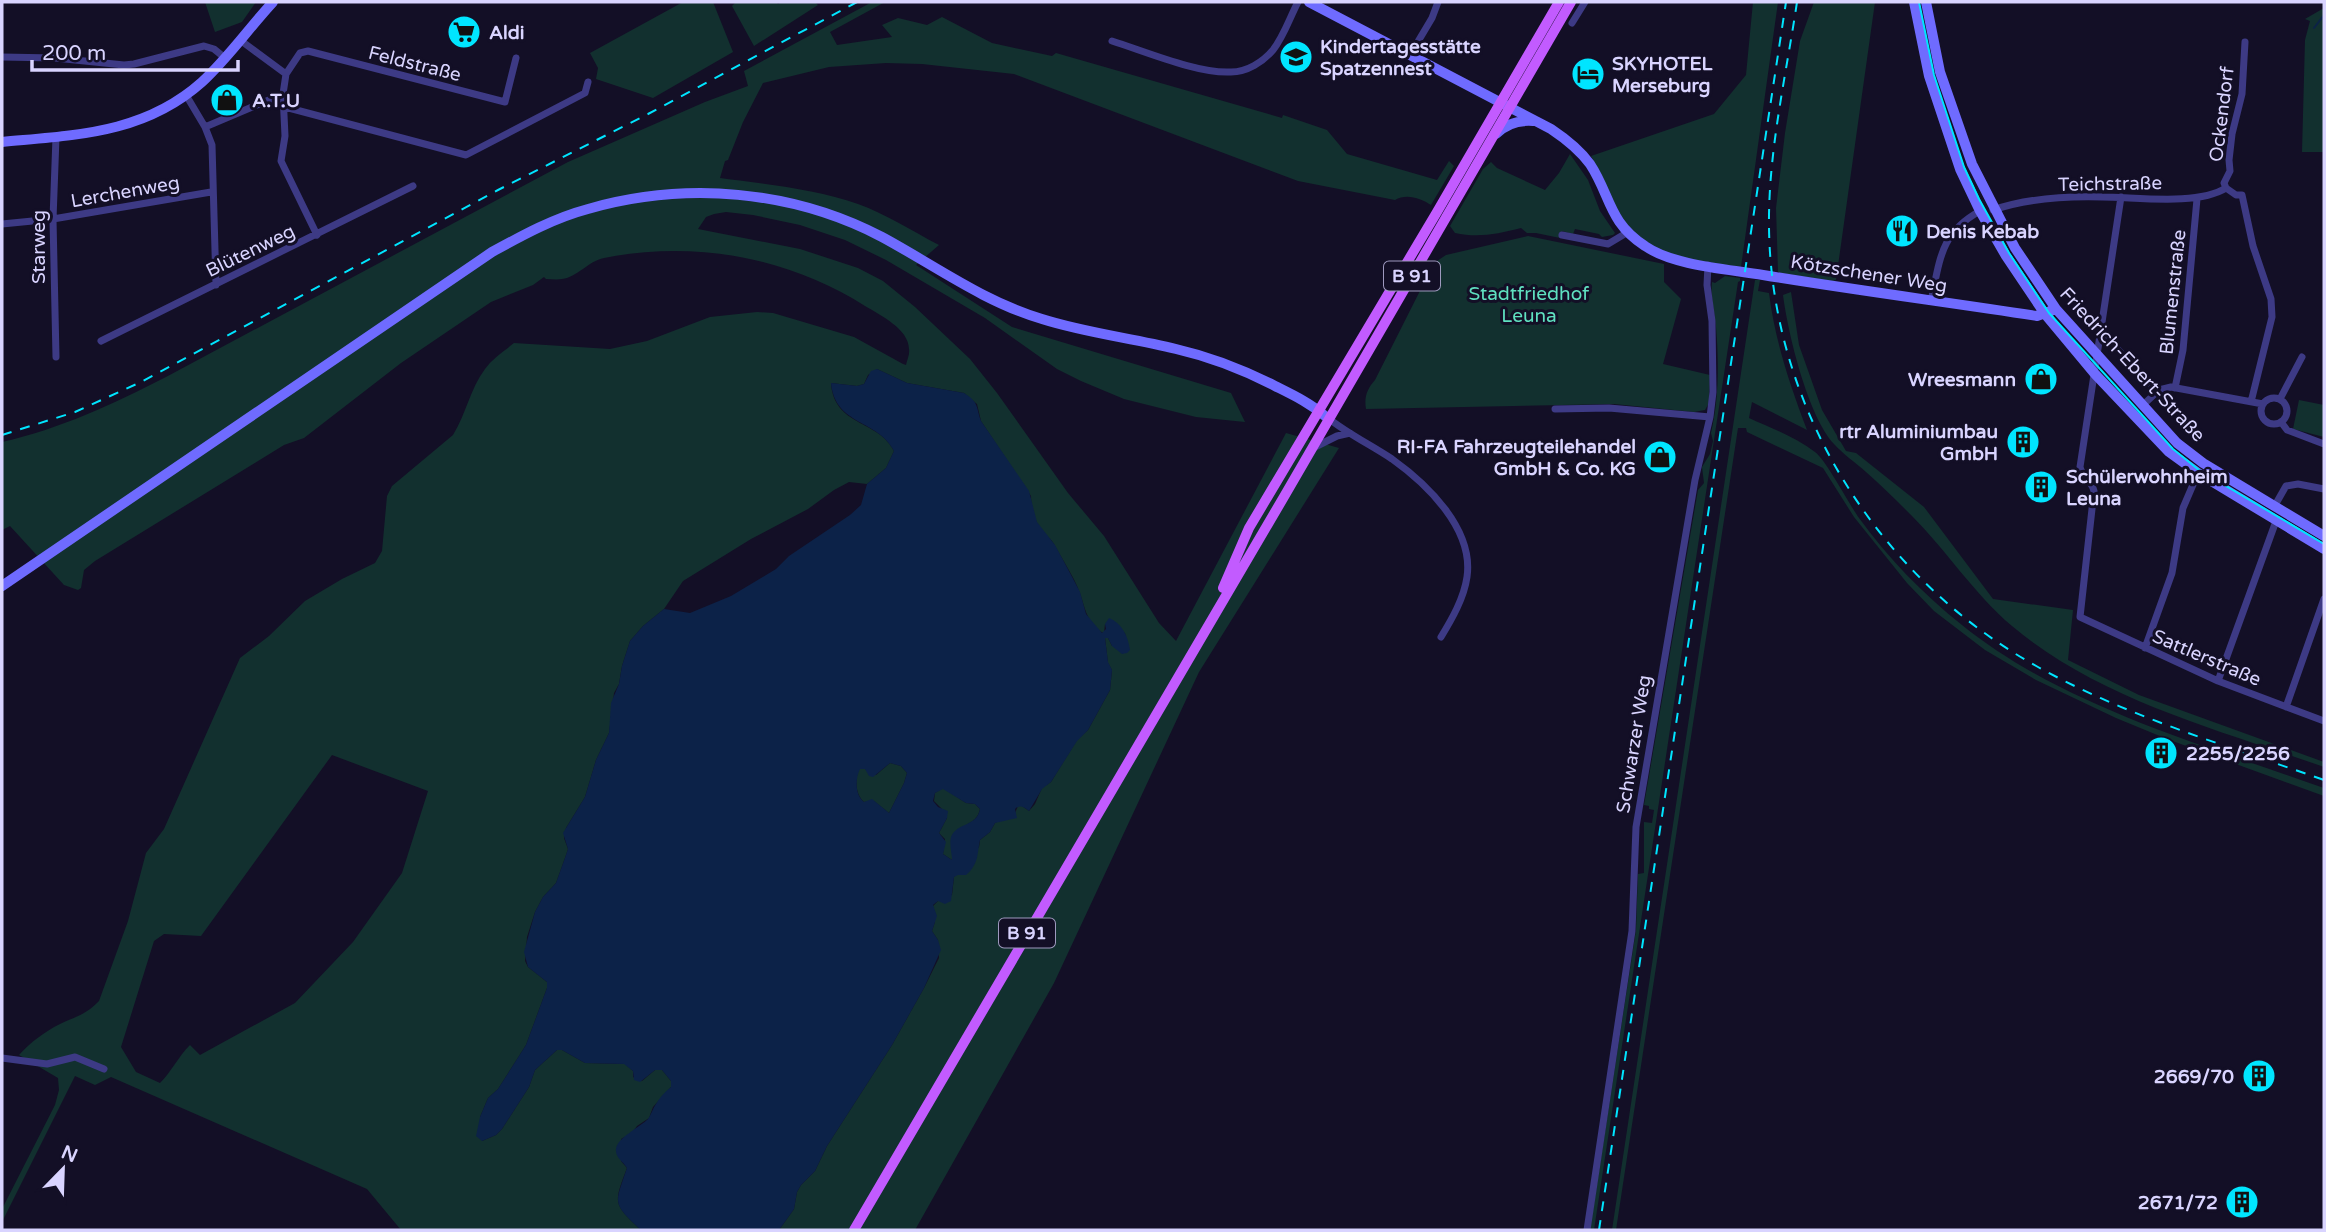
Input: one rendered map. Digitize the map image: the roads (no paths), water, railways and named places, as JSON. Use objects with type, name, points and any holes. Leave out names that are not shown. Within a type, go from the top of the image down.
[{"type":"main road","points":[[2,142],[118,128],[161,112],[186,95],[225,58],[273,2]]},
{"type":"main road","points":[[1309,2],[1572,142],[1596,176],[1611,211],[1628,232]]},
{"type":"main road","name":"B 91","points":[[854,1230],[1310,451],[1324,414],[1499,102],[1559,2]]},
{"type":"main road","name":"B 91","points":[[1202,636],[1249,528],[1324,414],[1493,137],[1571,2]]},
{"type":"main road","name":"Friedrich-Ebert-Straße","points":[[1914,2],[1938,107],[1959,169],[2006,256],[2045,314],[2095,374],[2162,445],[2198,473],[2324,549]]},
{"type":"main road","name":"Friedrich-Ebert-Straße","points":[[1926,2],[1940,72],[1972,164],[1993,210],[2029,271],[2056,309],[2177,443],[2190,454],[2324,536]]},
{"type":"main road","points":[[1493,137],[1502,128],[1513,123],[1537,121]]},
{"type":"main road","points":[[2,586],[492,252],[525,234],[587,209],[654,195],[682,193],[765,197],[845,219],[1015,309],[1051,322],[1178,349],[1224,363],[1269,383],[1324,414]]},
{"type":"main road","name":"Kötzschener Weg","points":[[1628,232],[1646,247],[1676,260],[2037,316],[2056,309]]},
{"type":"street","points":[[1112,41],[1184,64],[1234,73],[1261,61],[1273,51],[1298,2]]},
{"type":"street","points":[[1410,55],[1432,18],[1438,2]]},
{"type":"street","points":[[1572,23],[1585,2]]},
{"type":"street","points":[[240,40],[286,74],[283,94],[285,136],[281,161],[317,235]]},
{"type":"street","name":"Ockendorf","points":[[2226,188],[2224,183],[2231,171],[2229,160],[2232,134],[2242,94],[2245,43]]},
{"type":"street","points":[[2,57],[55,58],[124,65],[204,46],[214,49],[225,58]]},
{"type":"street","name":"Feldstraße","points":[[286,74],[300,53],[308,51],[505,102],[516,58]]},
{"type":"street","points":[[285,107],[466,155],[585,93],[588,82]]},
{"type":"street","points":[[205,127],[283,94]]},
{"type":"street","points":[[186,95],[212,145],[211,192],[216,285]]},
{"type":"street","name":"Starweg","points":[[56,137],[53,219],[56,357]]},
{"type":"street","name":"Blütenweg","points":[[101,341],[413,186]]},
{"type":"street","points":[[2226,188],[2236,195],[2242,195],[2253,246],[2268,287],[2271,308],[2267,340],[2251,402]]},
{"type":"street","name":"Teichstraße","points":[[1993,210],[2037,200],[2121,197],[2197,199],[2226,188]]},
{"type":"street","name":"Lerchenweg","points":[[2,223],[53,219],[211,192]]},
{"type":"street","points":[[2095,374],[2121,197]]},
{"type":"street","name":"Blumenstraße","points":[[2175,388],[2183,350],[2197,199]]},
{"type":"street","points":[[1931,301],[1946,240],[1963,220],[1980,211]]},
{"type":"street","points":[[1562,235],[1608,244],[1628,232]]},
{"type":"street","name":"Schwarzer Weg","points":[[1587,1230],[1632,931],[1636,827],[1695,480],[1710,417],[1713,392],[1708,265]]},
{"type":"street","name":"Friedrich-Ebert-Straße","points":[[2102,332],[2157,392]]},
{"type":"street","points":[[2280,400],[2302,356]]},
{"type":"street","name":"Sattlerstraße","points":[[2095,374],[2080,467],[2094,491],[2080,617],[2218,681],[2324,721]]},
{"type":"street","points":[[2143,404],[2165,387],[2263,404]]},
{"type":"street","points":[[2269,399],[2280,400],[2287,409],[2287,415],[2281,422],[2272,424],[2263,418],[2263,404],[2269,399]]},
{"type":"street","points":[[1555,409],[1609,408],[1710,417]]},
{"type":"street","points":[[1324,414],[1414,476],[1448,515],[1462,539],[1467,559],[1467,577],[1462,595],[1441,637]]},
{"type":"street","points":[[2281,422],[2287,430],[2324,444]]},
{"type":"street","points":[[1310,451],[1329,439],[1350,433]]},
{"type":"street","points":[[2145,648],[2172,573],[2183,508],[2198,473]]},
{"type":"street","points":[[2274,507],[2286,486],[2298,484],[2324,489]]},
{"type":"street","points":[[2218,681],[2276,521]]},
{"type":"street","points":[[2286,707],[2324,598]]},
{"type":"street","points":[[2,1058],[47,1064],[75,1057],[104,1069]]},
{"type":"water","points":[[877,369],[907,383],[964,393],[972,399],[981,421],[1029,491],[1037,522],[1055,545],[1070,573],[1080,592],[1086,614],[1102,633],[1109,618],[1117,623],[1126,635],[1130,650],[1122,654],[1105,638],[1108,662],[1112,670],[1110,690],[1088,730],[1077,741],[1051,782],[1042,789],[1029,811],[1017,807],[1017,818],[995,823],[990,832],[980,840],[973,867],[966,875],[954,877],[951,901],[945,904],[938,901],[933,905],[937,916],[932,931],[941,950],[924,988],[892,1045],[827,1146],[815,1171],[801,1185],[794,1209],[779,1230],[641,1230],[624,1214],[618,1202],[627,1168],[618,1157],[616,1149],[624,1137],[648,1119],[659,1099],[671,1087],[671,1081],[662,1070],[655,1070],[640,1082],[634,1080],[633,1071],[624,1064],[585,1063],[562,1050],[557,1050],[535,1070],[529,1087],[502,1129],[482,1141],[476,1136],[488,1098],[498,1089],[526,1045],[547,988],[547,982],[528,967],[524,952],[535,912],[543,897],[556,883],[568,849],[563,833],[585,797],[596,760],[609,733],[611,703],[630,641],[664,609],[690,613],[731,596],[776,569],[789,556],[861,505],[867,484],[886,468],[894,451],[878,433],[840,407],[834,397],[831,383],[857,386],[864,384],[871,371]],"holes":[[[890,763],[901,766],[907,773],[889,813],[872,799],[864,802],[857,791],[857,777],[860,769],[865,769],[869,776],[873,777]],[[943,789],[980,809],[975,819],[958,829],[951,837],[952,860],[943,854],[946,842],[939,833],[948,811],[938,807],[933,801],[935,793]]]},
{"type":"waterway","points":[[2314,28],[2324,15]]},
{"type":"tram line","points":[[1919,2],[1934,75],[1964,167],[2009,253],[2049,313],[2173,449],[2199,470],[2324,544]]},
{"type":"railway","points":[[2,435],[75,412],[141,382],[498,190],[648,114],[857,2]]},
{"type":"railway","points":[[1599,1230],[1786,2]]},
{"type":"railway","points":[[1797,2],[1771,171],[1769,227],[1775,295],[1790,360],[1813,423],[1845,483],[1884,538],[1930,587],[1981,631],[2038,667],[2143,716],[2324,780]]},
{"type":"place","name":"Aldi","points":[[464,32]]},
{"type":"place","name":"Kindertagesstätte Spatzennest","points":[[1296,57]]},
{"type":"place","name":"SKYHOTEL Merseburg","points":[[1588,74]]},
{"type":"place","name":"A.T.U","points":[[227,100]]},
{"type":"place","name":"Denis Kebab","points":[[1902,231]]},
{"type":"place","name":"Wreesmann","points":[[2041,379]]},
{"type":"place","name":"rtr Aluminiumbau GmbH","points":[[2023,442]]},
{"type":"place","name":"RI-FA Fahrzeugteilehandel GmbH & Co. KG","points":[[1660,457]]},
{"type":"place","name":"Schülerwohnheim Leuna","points":[[2041,487]]},
{"type":"place","name":"2255/2256","points":[[2161,753]]},
{"type":"place","name":"2669/70","points":[[2259,1076]]},
{"type":"place","name":"2671/72","points":[[2242,1202]]},
{"type":"park label","name":"Stadtfriedhof Leuna","points":[[1529,304]]}]
